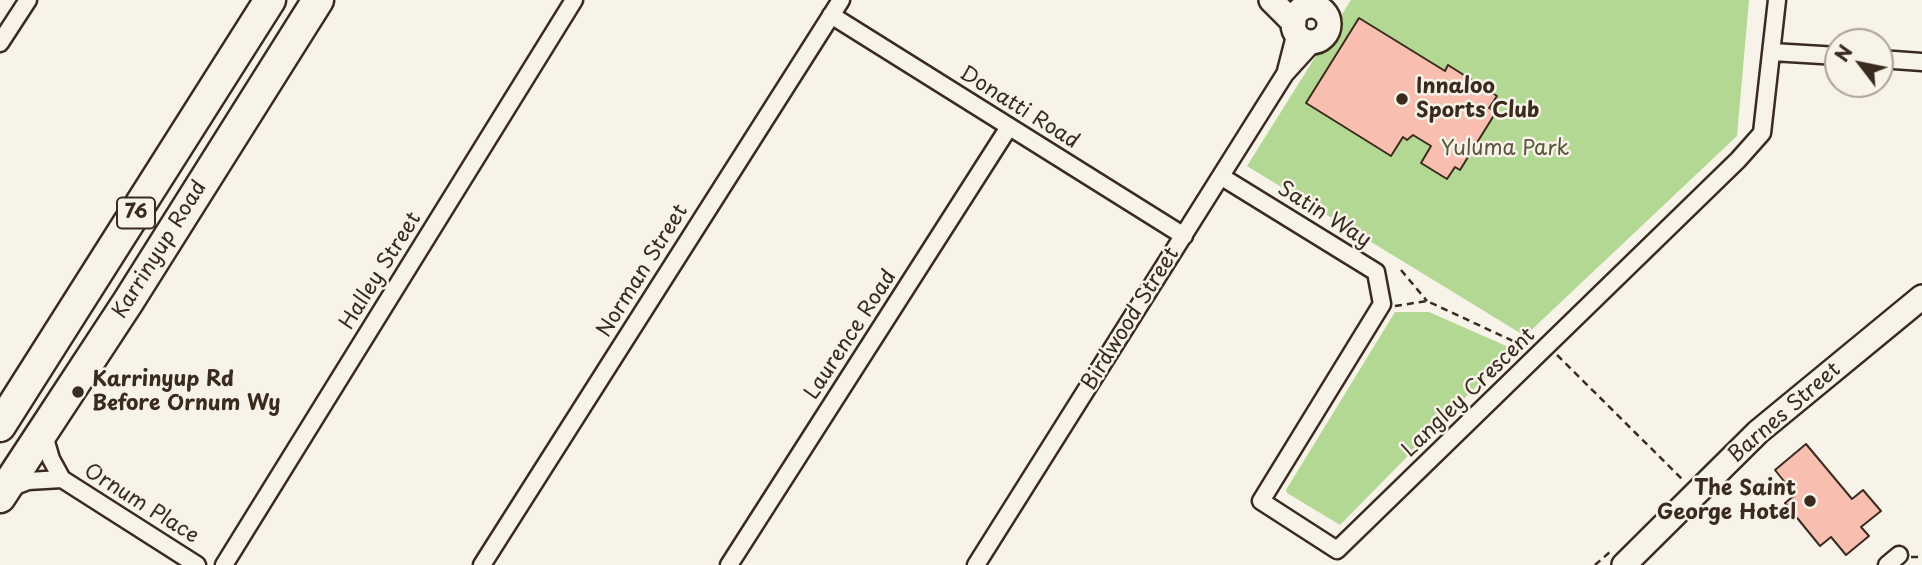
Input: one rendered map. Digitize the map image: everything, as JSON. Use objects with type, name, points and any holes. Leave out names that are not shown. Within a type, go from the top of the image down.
[{"type":"highway","name":"Karrinyup Road","points":[[0,426],[270,0]]},
{"type":"highway","name":"Karrinyup Road","points":[[2,494],[128,302],[318,0]]},
{"type":"highway","points":[[93,280],[128,302]]},
{"type":"main road","points":[[1271,0],[1311,14]]},
{"type":"main road","name":"Barnes Street","points":[[1631,564],[1758,432],[1922,298]]},
{"type":"main road","name":"Barnes Street","points":[[1631,564],[1764,444],[1922,311]]},
{"type":"street","points":[[0,43],[27,0]]},
{"type":"street","name":"Halley Street","points":[[224,565],[574,0]]},
{"type":"street","name":"Norman Street","points":[[482,565],[841,0]]},
{"type":"street","name":"Langley Crescent","points":[[1382,304],[1261,501],[1337,550],[1738,160],[1762,133],[1777,0]]},
{"type":"street","name":"Birdwood Street","points":[[976,565],[1285,74],[1311,14]]},
{"type":"street","name":"Donatti Road","points":[[831,15],[1184,236]]},
{"type":"street","points":[[1772,52],[1824,55]]},
{"type":"street","points":[[1894,60],[1922,62]]},
{"type":"street","name":"Laurence Road","points":[[729,565],[1009,127]]},
{"type":"street","name":"Satin Way","points":[[1222,177],[1376,272],[1382,304]]},
{"type":"street","name":"Ornum Place","points":[[47,426],[46,442],[51,459],[62,479],[197,565]]},
{"type":"street","name":"Ornum Place","points":[[2,494],[28,481],[62,479]]},
{"type":"path","points":[[1401,270],[1427,302],[1513,341],[1548,346],[1684,480]]},
{"type":"path","points":[[1382,304],[1402,307],[1427,302]]},
{"type":"green space","name":"Yuluma Park","points":[[1351,0],[1749,0],[1737,136],[1525,336],[1247,166]]},
{"type":"green space","points":[[1395,312],[1429,312],[1513,349],[1340,525],[1286,490]]},
{"type":"building","name":"Innaloo Sports Club","points":[[1359,18],[1445,71],[1448,65],[1497,96],[1489,108],[1496,112],[1460,170],[1455,167],[1447,179],[1421,163],[1431,146],[1413,135],[1407,140],[1403,137],[1391,156],[1306,103]]},
{"type":"building","points":[[1806,444],[1852,499],[1863,490],[1881,511],[1861,527],[1869,536],[1846,555],[1831,537],[1820,546],[1785,503],[1795,495],[1775,470]]},
{"type":"place","name":"Innaloo Sports Club","points":[[1402,99]]},
{"type":"place","name":"Karrinyup Rd Before Ornum Wy","points":[[78,392]]},
{"type":"place","name":"The Saint George Hotel","points":[[1810,501]]}]
